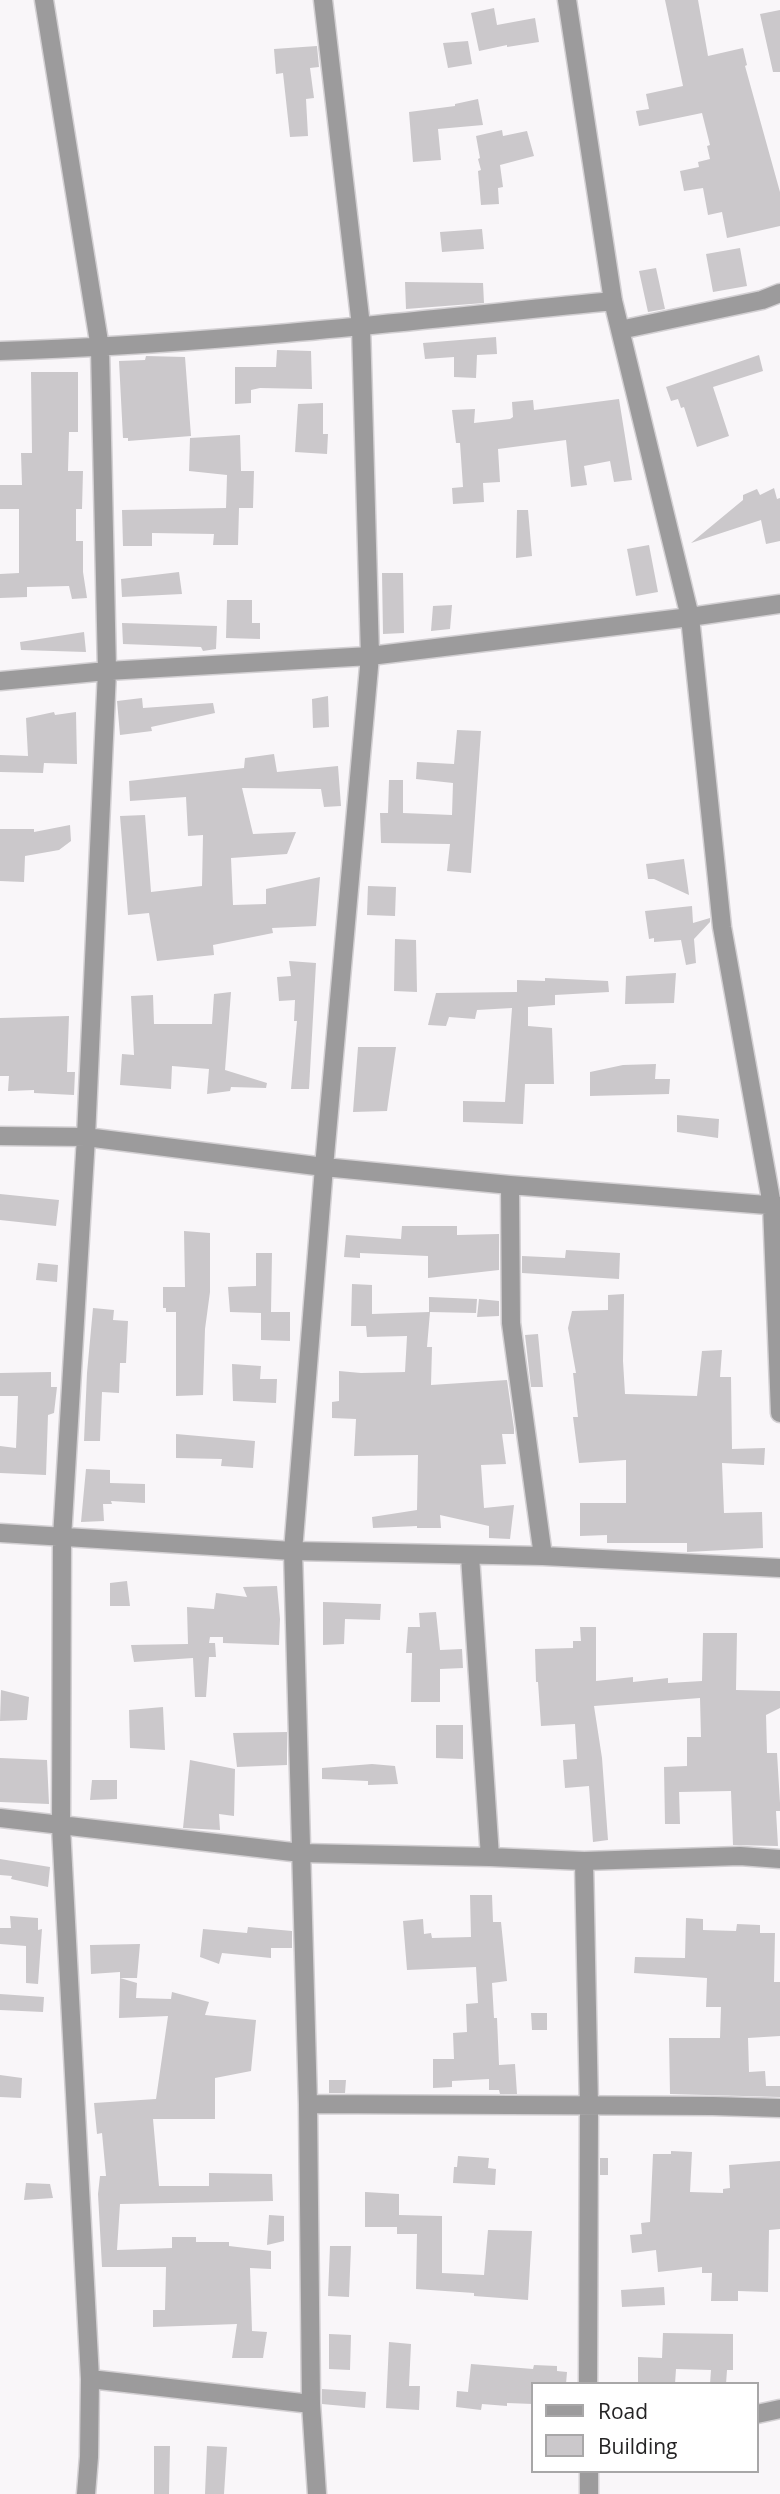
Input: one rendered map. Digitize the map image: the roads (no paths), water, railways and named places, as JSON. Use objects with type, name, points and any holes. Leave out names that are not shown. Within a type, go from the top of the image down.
[{"type":"street","points":[[44,0],[100,348],[107,671],[86,1137],[62,1538],[61,1827],[90,2379],[86,2494]]},
{"type":"street","points":[[317,2494],[311,2404],[308,2104],[293,1551],[370,656],[361,326],[323,0]]},
{"type":"street","points":[[567,0],[613,301],[690,617],[722,927],[776,1206],[780,1413]]},
{"type":"street","points":[[620,330],[762,300],[780,293]]},
{"type":"street","points":[[0,351],[100,348],[613,301]]},
{"type":"street","points":[[0,681],[107,671],[370,656],[780,604]]},
{"type":"street","points":[[0,1136],[86,1137],[324,1167],[776,1206]]},
{"type":"street","points":[[510,1185],[511,1323],[543,1556]]},
{"type":"street","points":[[0,1533],[293,1551],[543,1556],[780,1568]]},
{"type":"street","points":[[470,1556],[490,1857]]},
{"type":"street","points":[[0,1818],[301,1853],[584,1861],[740,1856],[780,1858]]},
{"type":"street","points":[[584,1861],[589,2107],[588,2382]]},
{"type":"street","points":[[308,2104],[780,2108]]},
{"type":"street","points":[[90,2379],[311,2404]]},
{"type":"street","points":[[759,2414],[780,2409]]},
{"type":"street","points":[[589,2473],[589,2494]]}]
